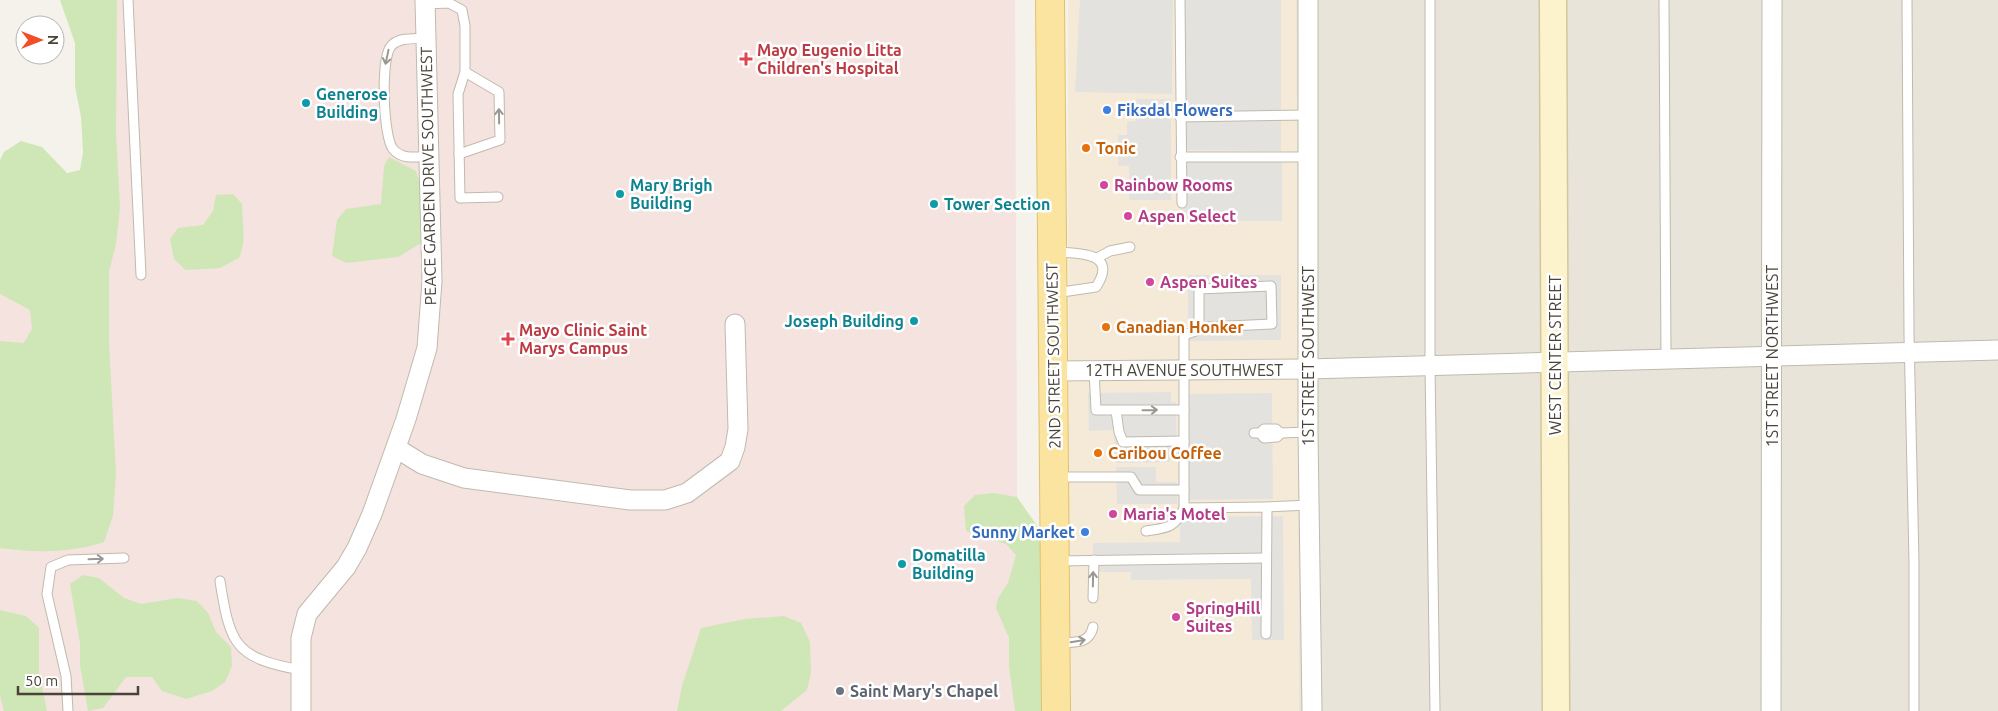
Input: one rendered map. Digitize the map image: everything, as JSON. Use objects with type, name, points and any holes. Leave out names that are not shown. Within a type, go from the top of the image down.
[{"type":"main road","name":"2ND STREET SOUTHWEST","points":[[1050,0],[1056,711]]},
{"type":"street","name":"1ST STREET SOUTHWEST","points":[[1308,0],[1308,432],[1312,711]]},
{"type":"street","name":"WEST CENTER STREET","points":[[1553,0],[1556,711]]},
{"type":"street","name":"1ST STREET NORTHWEST","points":[[1771,711],[1772,0]]},
{"type":"street","name":"PEACE GARDEN DRIVE SOUTHWEST","points":[[301,711],[301,638],[307,614],[346,567],[357,548],[372,514],[420,376],[431,316],[432,264],[425,2]]},
{"type":"street","points":[[396,448],[422,464],[464,478],[630,500],[665,500],[687,493],[730,461],[735,447],[738,429],[736,324]]},
{"type":"street","name":"12TH AVENUE SOUTHWEST","points":[[1052,371],[1308,369],[1998,350]]},
{"type":"lane","points":[[128,0],[141,275]]},
{"type":"lane","points":[[1180,0],[1180,157],[1182,202]]},
{"type":"lane","points":[[1430,0],[1430,366],[1435,711]]},
{"type":"lane","points":[[1664,0],[1666,359]]},
{"type":"lane","points":[[1907,0],[1914,711]]},
{"type":"lane","points":[[425,2],[449,3],[462,10],[465,26],[465,72],[458,94],[460,198],[498,197]]},
{"type":"lane","points":[[425,38],[399,40],[387,51],[385,67],[386,124],[388,140],[393,150],[408,158],[428,156]]},
{"type":"lane","points":[[459,154],[500,140],[499,92],[465,72]]},
{"type":"lane","points":[[1180,117],[1308,115]]},
{"type":"lane","points":[[1180,157],[1308,157]]},
{"type":"lane","points":[[1097,258],[1110,251],[1130,247]]},
{"type":"lane","points":[[1052,252],[1089,254],[1097,258],[1101,266],[1101,273],[1096,287],[1052,293]]},
{"type":"lane","points":[[1146,531],[1167,528],[1179,520],[1184,508],[1184,335],[1199,329],[1272,324],[1271,286],[1199,289],[1199,329]]},
{"type":"lane","points":[[1094,371],[1096,410],[1184,410]]},
{"type":"lane","points":[[1116,411],[1119,432],[1123,442],[1184,442]]},
{"type":"lane","points":[[1257,433],[1264,438],[1277,437],[1281,433],[1308,432]]},
{"type":"lane","points":[[1054,477],[1131,476],[1138,490],[1184,490]]},
{"type":"lane","points":[[1184,508],[1310,505]]},
{"type":"lane","points":[[1266,507],[1266,634]]},
{"type":"lane","points":[[68,711],[66,676],[47,594],[51,567],[68,560],[124,558]]},
{"type":"lane","points":[[1054,561],[1266,558]]},
{"type":"lane","points":[[1093,598],[1094,560]]},
{"type":"lane","points":[[220,581],[230,632],[240,648],[268,664],[301,670]]},
{"type":"lane","points":[[1055,643],[1087,640],[1091,636],[1093,627]]},
{"type":"shaded area","name":"Mayo Clinic Saint Marys Campus","points":[[96,0],[1015,0],[1018,711],[0,711],[0,181],[97,179]]},
{"type":"shaded area","points":[[1068,0],[1296,0],[1299,711],[1069,711]]},
{"type":"shaded area","points":[[1080,0],[1173,0],[1172,94],[1075,92]]},
{"type":"shaded area","points":[[1184,0],[1281,0],[1281,151],[1183,150]]},
{"type":"shaded area","points":[[1296,0],[1998,0],[1998,711],[1299,711]]},
{"type":"shaded area","points":[[1136,99],[1171,99],[1171,200],[1129,200],[1129,166],[1118,166],[1118,135],[1127,135],[1127,122],[1136,121]]},
{"type":"shaded area","points":[[1183,162],[1282,162],[1282,221],[1183,221]]},
{"type":"shaded area","points":[[1188,275],[1281,275],[1281,340],[1188,341]]},
{"type":"shaded area","points":[[1171,392],[1171,402],[1176,402],[1177,450],[1174,451],[1169,462],[1115,463],[1114,430],[1089,431],[1088,393]]},
{"type":"shaded area","points":[[1272,393],[1273,499],[1188,500],[1187,394]]},
{"type":"shaded area","points":[[1116,467],[1156,467],[1156,482],[1177,482],[1177,504],[1117,504]]},
{"type":"shaded area","points":[[1283,516],[1284,640],[1252,640],[1251,579],[1131,580],[1131,572],[1093,572],[1093,543],[1180,542],[1180,517]]},
{"type":"green space","points":[[60,0],[117,0],[116,133],[120,208],[116,244],[109,271],[109,343],[116,473],[113,516],[104,542],[66,550],[26,551],[0,548],[0,341],[24,343],[32,329],[30,310],[0,294],[0,160],[4,152],[21,141],[42,147],[67,173],[80,170],[83,152],[81,117],[75,86],[75,43]]},
{"type":"green space","points":[[389,157],[416,171],[422,207],[421,243],[398,257],[346,263],[332,256],[337,220],[346,209],[381,204],[384,166]]},
{"type":"green space","points":[[233,194],[242,204],[243,245],[239,258],[220,268],[186,270],[174,259],[170,239],[178,228],[203,225],[213,211],[216,195]]},
{"type":"green space","points":[[994,493],[1017,497],[1038,527],[1048,550],[1065,711],[1015,711],[1009,666],[1009,638],[996,608],[998,598],[1008,583],[1016,555],[1006,544],[966,531],[964,506],[975,495]]},
{"type":"green space","points":[[83,575],[99,578],[124,598],[141,604],[177,598],[197,601],[208,613],[216,632],[231,647],[232,666],[225,682],[212,691],[186,699],[162,691],[152,677],[126,677],[103,708],[88,711],[80,665],[80,643],[70,584]]},
{"type":"green space","points":[[0,610],[26,616],[39,628],[39,672],[47,711],[4,711],[0,696]]},
{"type":"green space","points":[[784,616],[801,623],[810,642],[811,673],[807,690],[781,711],[677,711],[682,686],[701,628],[745,619]]},
{"type":"place","name":"Mayo Eugenio Litta Children's Hospital","points":[[746,59]]},
{"type":"place","name":"Generose Building","points":[[306,103]]},
{"type":"place","name":"Fiksdal Flowers","points":[[1107,110]]},
{"type":"place","name":"Tonic","points":[[1086,148]]},
{"type":"place","name":"Rainbow Rooms","points":[[1104,185]]},
{"type":"place","name":"Mary Brigh Building","points":[[620,194]]},
{"type":"place","name":"Tower Section","points":[[934,204]]},
{"type":"place","name":"Aspen Select","points":[[1128,216]]},
{"type":"place","name":"Aspen Suites","points":[[1150,282]]},
{"type":"place","name":"Joseph Building","points":[[914,321]]},
{"type":"place","name":"Canadian Honker","points":[[1106,327]]},
{"type":"place","name":"Mayo Clinic Saint Marys Campus","points":[[508,339]]},
{"type":"place","name":"Caribou Coffee","points":[[1098,453]]},
{"type":"place","name":"Maria's Motel","points":[[1113,514]]},
{"type":"place","name":"Sunny Market","points":[[1085,532]]},
{"type":"place","name":"Domatilla Building","points":[[902,564]]},
{"type":"place","name":"SpringHill Suites","points":[[1176,617]]},
{"type":"place","name":"Saint Mary's Chapel","points":[[840,691]]}]
